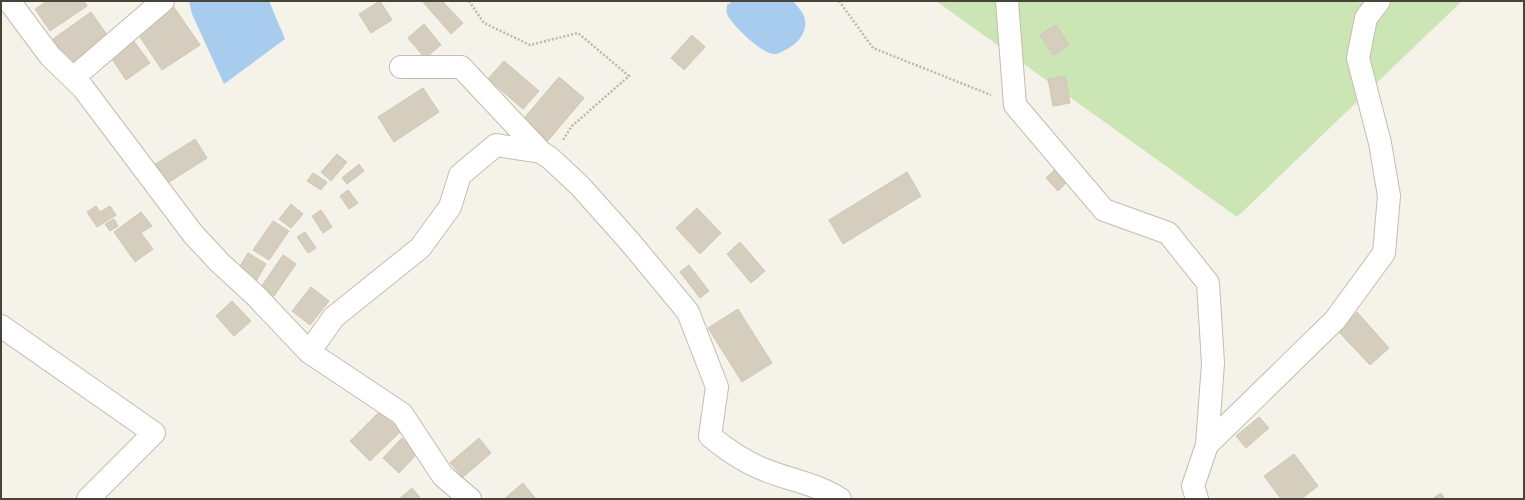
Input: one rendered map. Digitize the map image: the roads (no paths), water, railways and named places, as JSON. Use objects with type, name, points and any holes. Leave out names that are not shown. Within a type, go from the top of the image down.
[{"type":"street","points":[[9,1],[50,56],[83,88],[193,234],[220,263],[256,296],[309,352],[402,414],[443,476],[470,499]]},
{"type":"street","points":[[73,78],[163,1]]},
{"type":"street","points":[[1007,1],[1015,105],[1104,210],[1168,233],[1208,283],[1213,363],[1207,445],[1193,486],[1197,499]]},
{"type":"street","points":[[1207,445],[1334,320],[1384,253],[1389,196],[1380,143],[1358,58],[1366,18],[1379,1]]},
{"type":"street","points":[[401,67],[461,68],[545,155],[580,186],[630,242],[688,312],[717,387],[710,436],[736,457],[764,470],[828,491],[840,499]]},
{"type":"street","points":[[309,352],[334,317],[420,248],[450,208],[460,175],[496,145],[545,155]]},
{"type":"street","points":[[1,326],[154,433],[88,499]]},
{"type":"water","points":[[189,1],[269,1],[285,39],[224,84],[192,14]]},
{"type":"water","points":[[733,1],[793,1],[804,16],[805,26],[802,36],[791,46],[777,54],[761,49],[747,38],[727,14],[727,5]]}]
